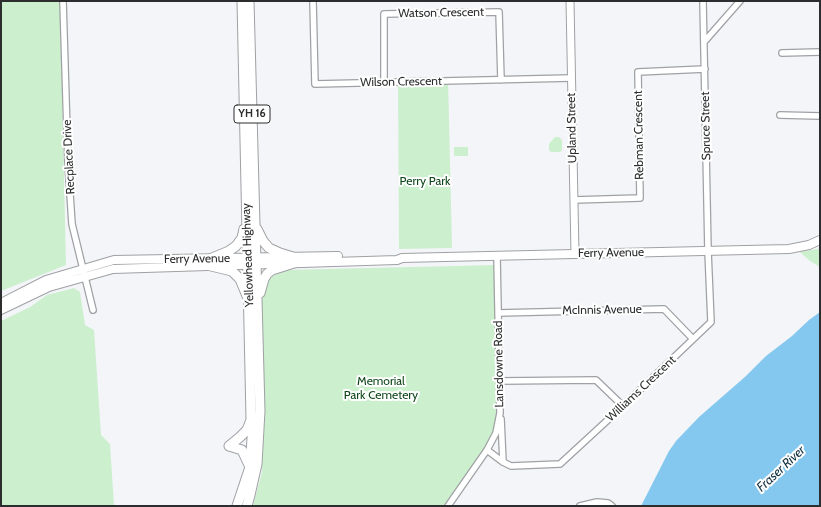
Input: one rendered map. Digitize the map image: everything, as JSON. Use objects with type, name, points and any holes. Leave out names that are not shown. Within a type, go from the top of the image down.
[{"type":"highway","points":[[235,1],[242,21]]},
{"type":"highway","name":"Yellowhead Highway","points":[[237,506],[250,466],[253,424],[252,261],[246,222],[242,1]]},
{"type":"highway","name":"Yellowhead Highway","points":[[249,4],[256,228],[252,261]]},
{"type":"highway","points":[[209,262],[236,246],[242,238],[246,222]]},
{"type":"highway","points":[[256,228],[263,241],[269,248],[294,260]]},
{"type":"highway","points":[[253,301],[267,274],[272,270],[294,260]]},
{"type":"highway","points":[[209,262],[232,272],[240,279],[253,301]]},
{"type":"highway","name":"Yellowhead Highway","points":[[247,506],[257,464],[260,411],[253,301]]},
{"type":"highway","points":[[250,466],[242,450],[229,446],[247,430],[252,419]]},
{"type":"main road","name":"Ferry Avenue","points":[[1,303],[46,280],[114,269],[209,262],[397,260],[402,258],[789,249],[820,240]]},
{"type":"main road","name":"Ferry Avenue","points":[[1,310],[49,287],[84,273]]},
{"type":"street","name":"Recplace Drive","points":[[62,1],[68,164],[72,224],[93,310]]},
{"type":"street","name":"Wilson Crescent","points":[[313,1],[315,84],[571,78]]},
{"type":"street","name":"Upland Street","points":[[570,1],[575,254]]},
{"type":"street","name":"Spruce Street","points":[[703,1],[708,251]]},
{"type":"street","points":[[704,42],[740,1]]},
{"type":"street","name":"Watson Crescent","points":[[384,82],[384,14],[499,12],[501,80]]},
{"type":"street","points":[[782,52],[820,52]]},
{"type":"street","name":"Rebman Crescent","points":[[574,200],[640,198],[638,72],[705,69]]},
{"type":"street","points":[[780,115],[820,116]]},
{"type":"street","name":"Williams Crescent","points":[[487,450],[511,466],[560,464],[711,322],[708,251]]},
{"type":"street","name":"Lansdowne Road","points":[[448,506],[487,450],[496,433],[500,413],[497,256]]},
{"type":"street","name":"McInnis Avenue","points":[[498,313],[664,309],[693,339]]},
{"type":"street","points":[[500,382],[596,380],[623,406]]},
{"type":"street","points":[[500,413],[503,462]]},
{"type":"street","points":[[580,506],[597,502],[608,503],[612,506]]},
{"type":"green space","points":[[1,1],[60,1],[66,265],[1,291]]},
{"type":"green space","name":"Perry Park","points":[[448,78],[452,248],[399,249],[398,79]]},
{"type":"green space","points":[[555,137],[559,137],[562,140],[562,150],[560,152],[551,152],[549,150],[549,144]]},
{"type":"green space","points":[[454,147],[468,147],[468,156],[454,156]]},
{"type":"green space","points":[[820,248],[820,267],[800,252],[817,249]]},
{"type":"green space","name":"Memorial Park Cemetery","points":[[497,265],[501,412],[484,451],[443,506],[253,506],[262,472],[264,404],[261,300],[265,283],[284,270]]},
{"type":"green space","points":[[74,288],[80,292],[85,325],[94,330],[101,435],[110,444],[114,506],[1,506],[1,321],[30,307],[47,295]]},
{"type":"water","name":"Fraser River","points":[[820,312],[820,506],[641,506],[669,451],[676,441],[699,417],[746,376],[766,356]]}]
